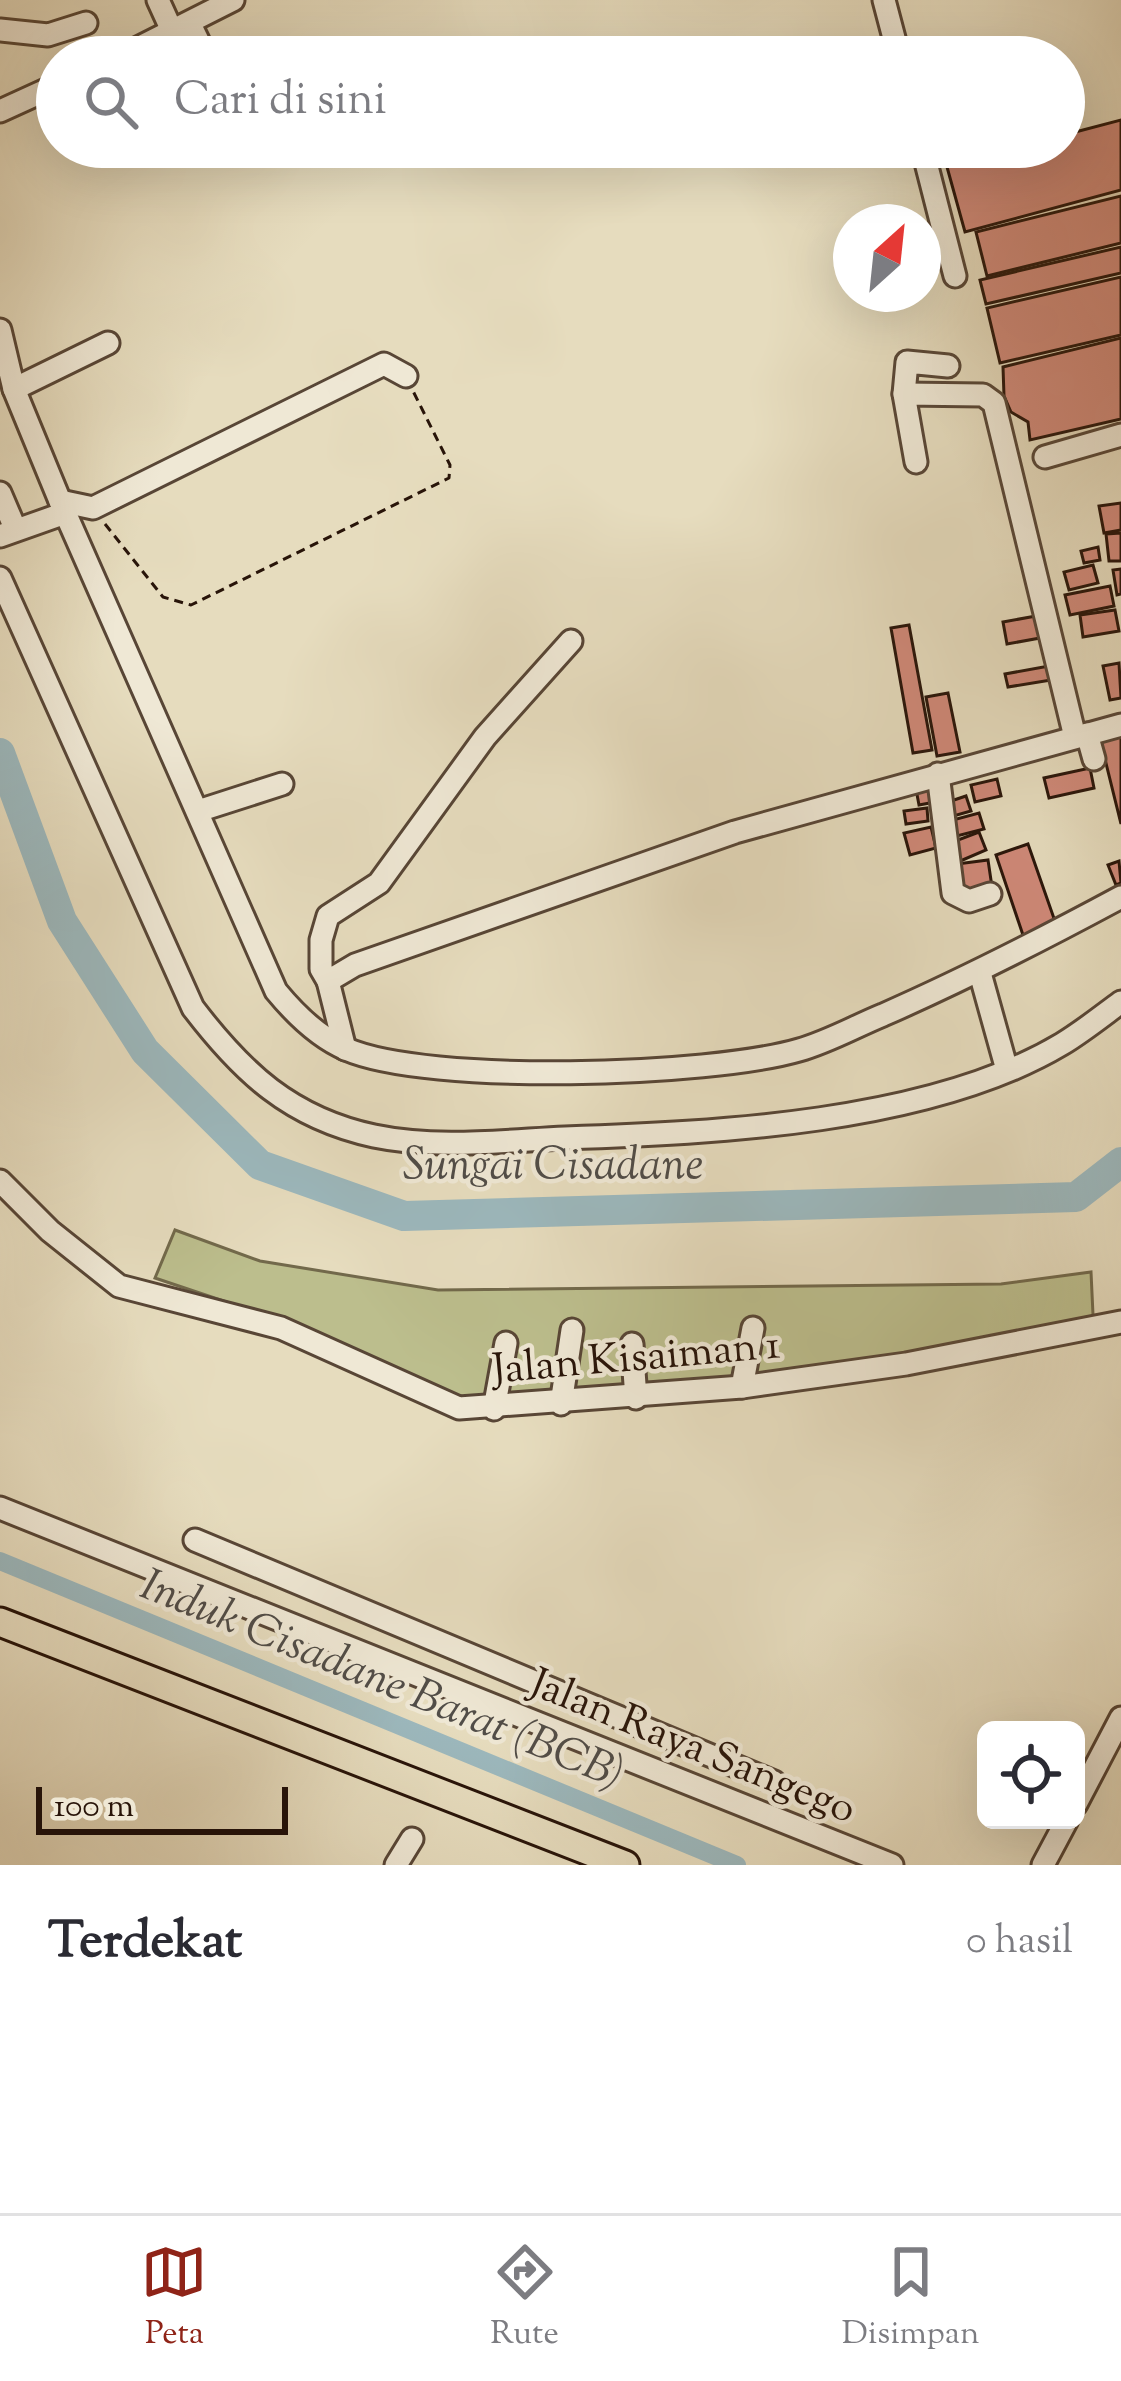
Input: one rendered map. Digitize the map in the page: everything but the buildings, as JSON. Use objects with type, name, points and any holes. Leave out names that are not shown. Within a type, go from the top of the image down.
[{"type":"main road","points":[[0,1622],[625,1865]]},
{"type":"street","points":[[158,0],[188,36]]},
{"type":"street","points":[[166,36],[233,0]]},
{"type":"street","points":[[884,0],[893,36]]},
{"type":"street","points":[[0,30],[48,35],[86,23]]},
{"type":"street","points":[[0,111],[36,95]]},
{"type":"street","points":[[927,168],[955,276]]},
{"type":"street","points":[[0,330],[14,389],[63,507],[276,991],[297,1016],[345,1049],[416,1069],[672,1070],[753,1062],[804,1049],[980,973],[1121,897]]},
{"type":"street","points":[[14,389],[108,344]]},
{"type":"street","points":[[0,493],[7,532],[63,507],[93,508],[384,364],[406,376]]},
{"type":"street","points":[[916,462],[904,394],[904,364],[948,366]]},
{"type":"street","points":[[904,394],[983,395],[994,403],[1081,735],[1094,759]]},
{"type":"street","points":[[1045,457],[1121,435]]},
{"type":"street","points":[[0,578],[193,1007],[239,1068],[265,1089],[332,1122],[373,1136],[437,1143],[709,1133],[891,1105],[1007,1070],[1061,1045],[1121,1002]]},
{"type":"street","points":[[345,1049],[321,969],[321,940],[328,916],[379,883],[485,737],[572,641]]},
{"type":"street","points":[[328,981],[355,965],[574,886],[938,774],[1121,725]]},
{"type":"street","points":[[938,774],[953,892],[969,901],[990,894]]},
{"type":"street","points":[[198,811],[282,784]]},
{"type":"street","points":[[980,973],[1007,1070]]},
{"type":"street","name":"Jalan Kisaiman 1","points":[[0,1181],[50,1231],[118,1286],[281,1328],[459,1408],[742,1387],[906,1364],[1121,1322]]},
{"type":"street","points":[[742,1387],[753,1328]]},
{"type":"street","points":[[561,1404],[572,1330]]},
{"type":"street","points":[[494,1409],[506,1343]]},
{"type":"street","points":[[632,1344],[636,1398]]},
{"type":"street","name":"Jalan Raya Sangego","points":[[0,1508],[892,1865]]},
{"type":"street","points":[[195,1540],[774,1782]]},
{"type":"street","points":[[359,1653],[376,1617]]},
{"type":"street","points":[[1085,1787],[1121,1718]]},
{"type":"street","points":[[1043,1865],[1062,1829]]},
{"type":"street","points":[[396,1865],[412,1839]]},
{"type":"path","points":[[93,508],[164,597],[191,605],[449,478],[450,465],[406,376]]},
{"type":"green space","points":[[175,1230],[260,1261],[438,1290],[1001,1284],[1091,1272],[1094,1336],[755,1394],[479,1418],[283,1321],[155,1278]]},
{"type":"waterway","name":"Sungai Cisadane","points":[[0,753],[62,921],[145,1051],[260,1165],[404,1216],[1076,1197],[1121,1162]]},
{"type":"waterway","name":"Induk Cisadane Barat (BCB)","points":[[0,1561],[737,1865]]}]
